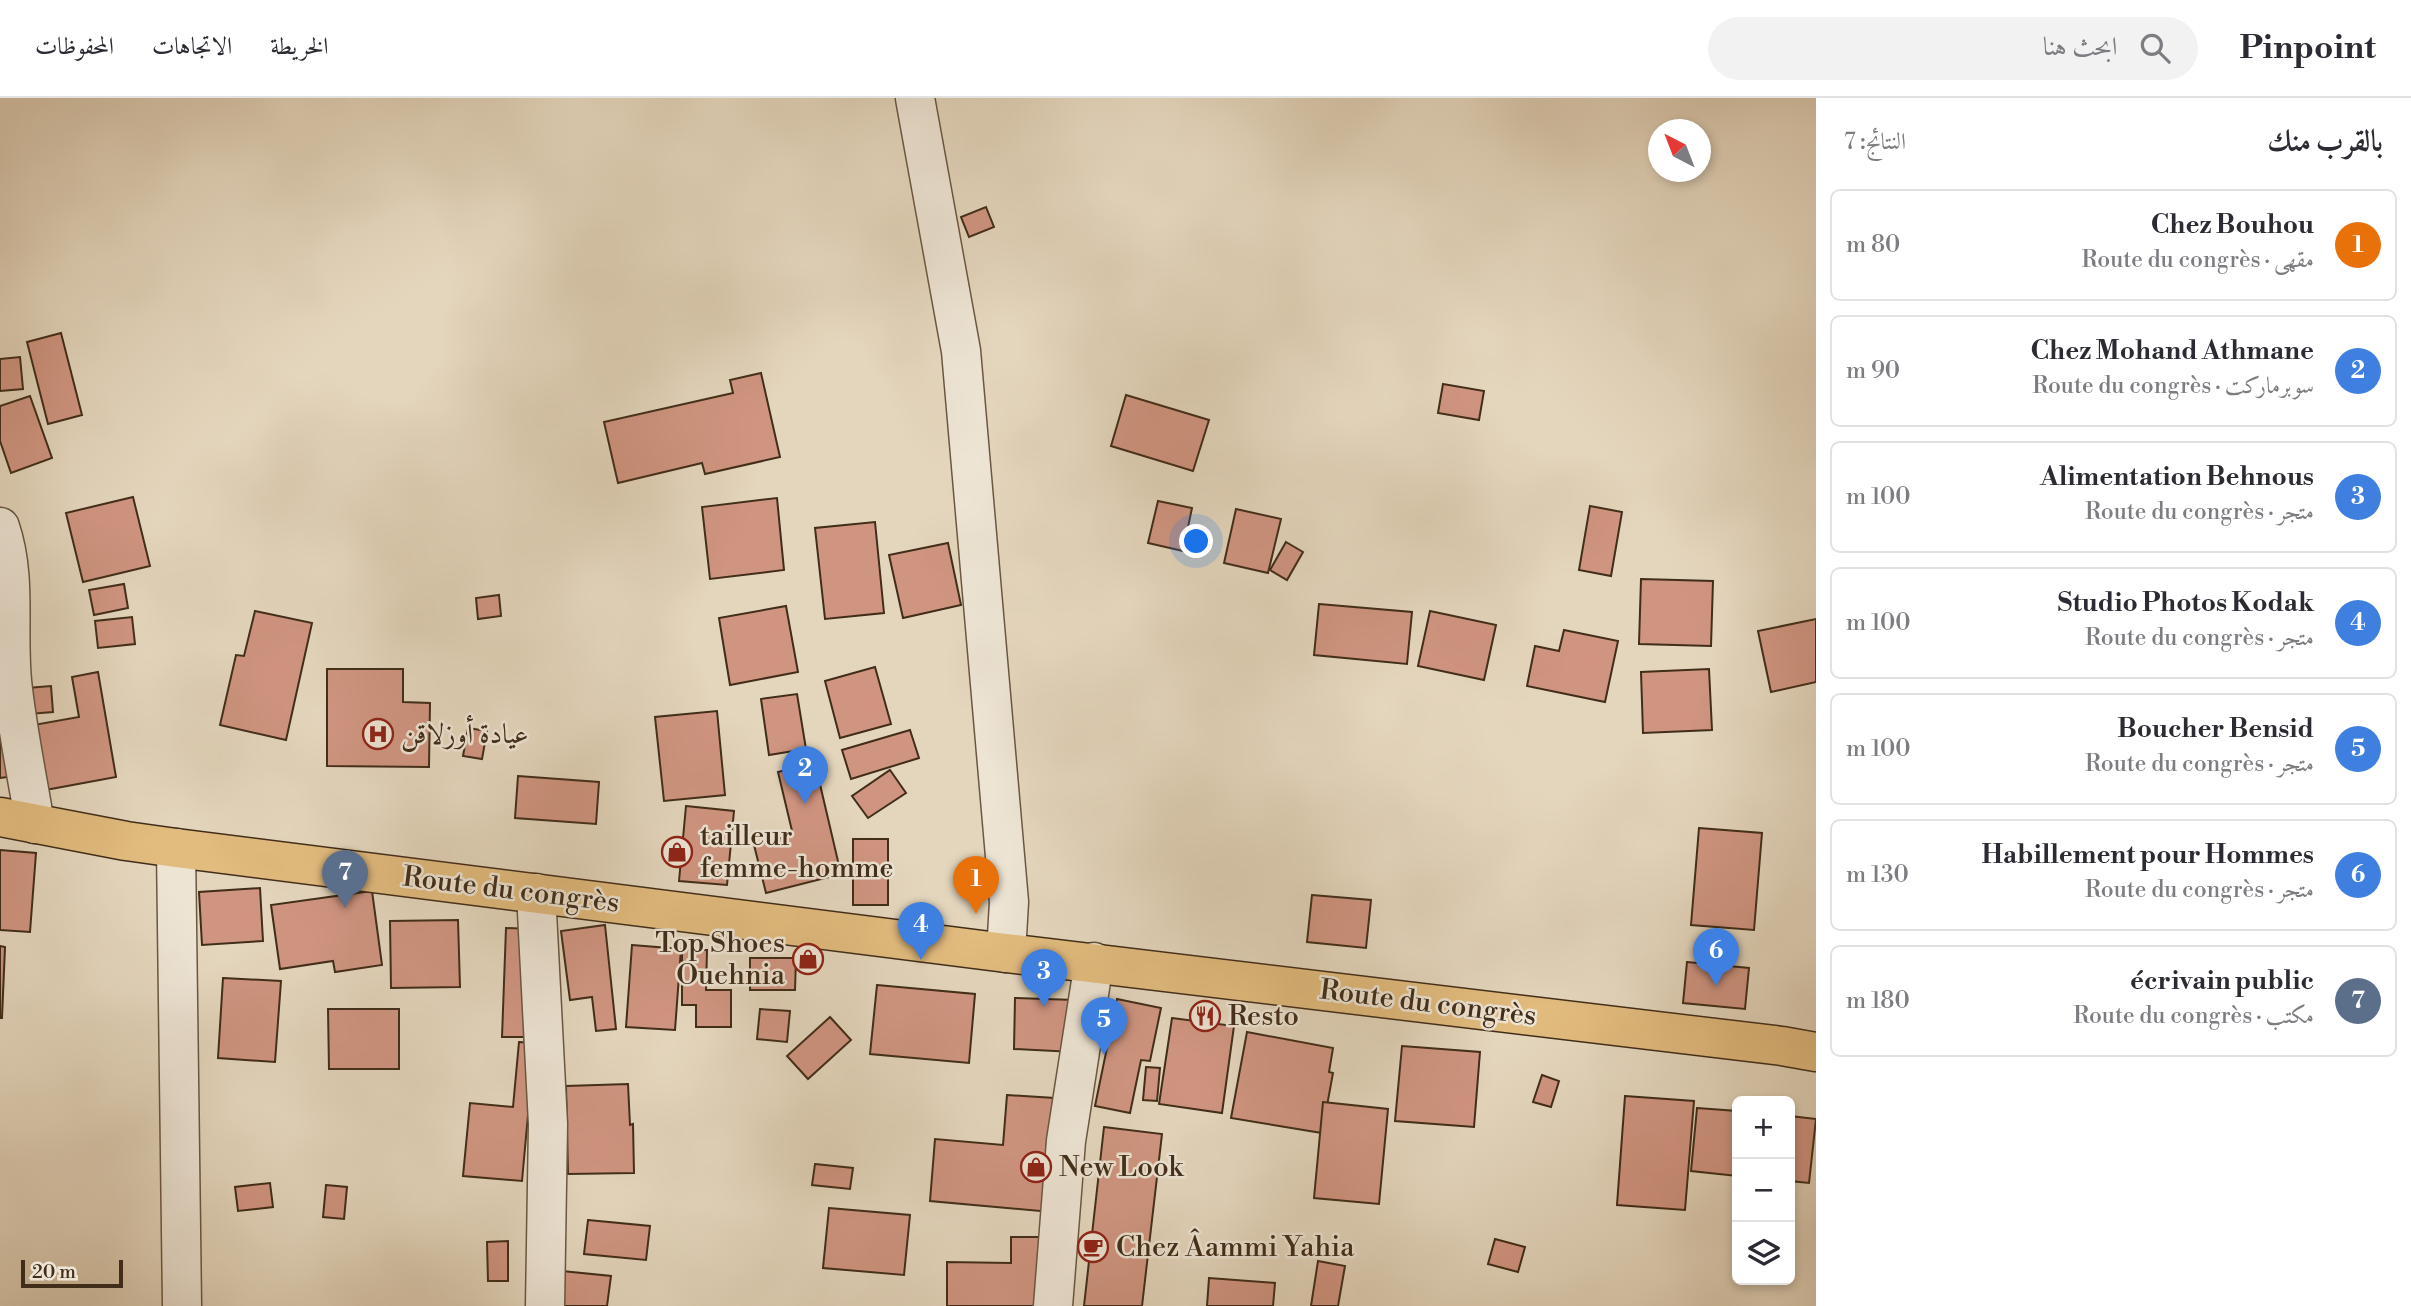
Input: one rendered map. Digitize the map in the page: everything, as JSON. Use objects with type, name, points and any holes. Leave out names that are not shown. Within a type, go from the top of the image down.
[{"type":"main road","name":"Route du congrès","points":[[17,820],[176,848],[1816,1052]]},
{"type":"street","points":[[915,98],[961,351],[1009,902],[1006,953]]},
{"type":"street","points":[[0,527],[7,547],[12,594],[10,641],[17,820]]},
{"type":"street","points":[[176,848],[182,1306]]},
{"type":"street","points":[[536,893],[548,1124],[545,1306]]},
{"type":"street","points":[[1053,1306],[1066,1141],[1094,962]]},
{"type":"building","points":[[986,207],[994,227],[969,237],[961,217]]},
{"type":"building","points":[[61,333],[82,415],[48,424],[27,342]]},
{"type":"building","points":[[20,357],[23,389],[0,391],[0,359]]},
{"type":"building","points":[[761,373],[780,457],[705,474],[702,463],[618,483],[604,422],[733,393],[730,380]]},
{"type":"building","points":[[1443,384],[1484,391],[1479,420],[1438,413]]},
{"type":"building","points":[[1126,395],[1209,420],[1193,471],[1111,446]]},
{"type":"building","points":[[30,396],[52,458],[11,473],[0,441],[0,406]]},
{"type":"building","points":[[133,497],[150,566],[83,582],[66,513]]},
{"type":"building","points":[[777,498],[784,570],[710,579],[702,507]]},
{"type":"building","points":[[1158,501],[1192,508],[1183,551],[1148,543]]},
{"type":"building","points":[[1590,506],[1622,512],[1611,576],[1579,570]]},
{"type":"building","points":[[1236,509],[1281,519],[1268,573],[1224,563]]},
{"type":"building","points":[[875,522],[884,613],[825,619],[815,528]]},
{"type":"building","points":[[1286,542],[1303,552],[1287,580],[1270,570]]},
{"type":"building","points":[[948,543],[961,605],[903,618],[889,555]]},
{"type":"building","points":[[1641,579],[1713,581],[1711,646],[1639,644]]},
{"type":"building","points":[[124,584],[128,608],[94,615],[89,590]]},
{"type":"building","points":[[499,595],[501,616],[478,619],[476,598]]},
{"type":"building","points":[[1319,604],[1412,612],[1407,664],[1314,655]]},
{"type":"building","points":[[786,606],[798,672],[730,685],[719,618]]},
{"type":"building","points":[[255,611],[312,623],[286,740],[220,725],[236,655],[244,656]]},
{"type":"building","points":[[1430,611],[1496,625],[1484,680],[1418,666]]},
{"type":"building","points":[[132,617],[135,644],[98,648],[95,621]]},
{"type":"building","points":[[1816,619],[1816,682],[1771,692],[1758,631]]},
{"type":"building","points":[[1564,630],[1618,641],[1605,702],[1527,686],[1535,646],[1559,651]]},
{"type":"building","points":[[875,667],[891,724],[840,738],[825,681]]},
{"type":"building","name":"عيادة أوزلاقن","points":[[327,669],[403,669],[403,702],[430,703],[429,767],[327,766]]},
{"type":"building","points":[[1709,669],[1712,730],[1643,733],[1641,672]]},
{"type":"building","points":[[98,672],[116,777],[40,791],[28,726],[79,717],[72,677]]},
{"type":"building","points":[[0,683],[15,776],[0,778]]},
{"type":"building","points":[[51,686],[53,712],[29,714],[27,688]]},
{"type":"building","points":[[797,694],[806,749],[769,755],[761,699]]},
{"type":"building","points":[[717,711],[725,795],[664,801],[655,717]]},
{"type":"building","points":[[468,728],[487,731],[482,759],[463,756]]},
{"type":"building","points":[[910,730],[919,758],[851,779],[842,750]]},
{"type":"building","points":[[815,763],[841,874],[766,893],[754,845],[793,835],[778,772]]},
{"type":"building","points":[[890,770],[906,793],[868,818],[852,796]]},
{"type":"building","points":[[518,776],[599,782],[596,824],[515,818]]},
{"type":"building","points":[[686,806],[734,811],[727,885],[679,881]]},
{"type":"building","points":[[1699,828],[1762,833],[1754,930],[1691,925]]},
{"type":"building","points":[[853,839],[888,839],[888,905],[853,905]]},
{"type":"building","points":[[0,850],[36,853],[30,932],[0,930]]},
{"type":"building","points":[[260,888],[263,941],[202,945],[199,892]]},
{"type":"building","points":[[372,891],[382,965],[335,972],[333,961],[280,969],[271,905]]},
{"type":"building","points":[[1312,895],[1371,900],[1366,948],[1307,942]]},
{"type":"building","points":[[458,920],[460,987],[391,988],[390,921]]},
{"type":"building","points":[[605,925],[616,1029],[596,1031],[592,997],[570,1000],[561,931]]},
{"type":"building","points":[[506,928],[532,929],[528,1037],[502,1037]]},
{"type":"building","points":[[632,945],[681,949],[675,1030],[626,1027]]},
{"type":"building","points":[[0,946],[5,947],[2,1018],[0,1018]]},
{"type":"building","points":[[682,950],[707,950],[706,990],[731,990],[731,1027],[696,1027],[696,1005],[682,1005]]},
{"type":"building","points":[[750,958],[796,958],[795,990],[750,990]]},
{"type":"building","points":[[1687,962],[1749,968],[1745,1009],[1683,1003]]},
{"type":"building","points":[[223,978],[281,981],[275,1062],[218,1058]]},
{"type":"building","points":[[877,985],[975,994],[969,1063],[870,1054]]},
{"type":"building","points":[[1015,998],[1075,1000],[1073,1052],[1014,1049]]},
{"type":"building","points":[[1117,999],[1161,1008],[1150,1061],[1141,1060],[1130,1113],[1095,1106]]},
{"type":"building","points":[[328,1009],[399,1009],[399,1069],[329,1069]]},
{"type":"building","points":[[760,1009],[790,1011],[787,1042],[757,1039]]},
{"type":"building","points":[[830,1017],[851,1040],[808,1079],[787,1056]]},
{"type":"building","points":[[1172,1018],[1234,1026],[1222,1113],[1159,1104]]},
{"type":"building","points":[[1247,1032],[1333,1048],[1329,1072],[1333,1073],[1322,1133],[1231,1118]]},
{"type":"building","points":[[519,1042],[537,1043],[522,1181],[463,1176],[470,1103],[513,1107]]},
{"type":"building","points":[[1402,1046],[1480,1052],[1474,1127],[1395,1121]]},
{"type":"building","points":[[1146,1067],[1160,1068],[1157,1101],[1143,1100]]},
{"type":"building","points":[[1542,1075],[1559,1081],[1551,1107],[1533,1102]]},
{"type":"building","points":[[628,1084],[630,1125],[633,1124],[634,1173],[568,1174],[566,1086]]},
{"type":"building","points":[[1007,1095],[1070,1099],[1051,1212],[930,1201],[935,1139],[1003,1145]]},
{"type":"building","points":[[1625,1096],[1694,1101],[1685,1210],[1617,1205]]},
{"type":"building","points":[[1323,1102],[1388,1109],[1379,1204],[1314,1198]]},
{"type":"building","points":[[1697,1108],[1732,1111],[1732,1175],[1691,1171]]},
{"type":"building","points":[[1795,1117],[1816,1119],[1809,1183],[1795,1182]]},
{"type":"building","points":[[1104,1127],[1162,1134],[1142,1306],[1084,1306]]},
{"type":"building","points":[[815,1164],[853,1168],[850,1189],[812,1185]]},
{"type":"building","points":[[270,1183],[273,1207],[238,1211],[235,1187]]},
{"type":"building","points":[[326,1185],[347,1187],[344,1219],[323,1217]]},
{"type":"building","points":[[829,1208],[910,1215],[904,1275],[823,1268]]},
{"type":"building","points":[[588,1220],[650,1226],[646,1260],[584,1254]]},
{"type":"building","points":[[1011,1237],[1061,1237],[1060,1306],[947,1306],[947,1262],[1011,1263]]},
{"type":"building","points":[[1495,1239],[1525,1247],[1518,1272],[1488,1264]]},
{"type":"building","points":[[508,1241],[508,1281],[488,1281],[487,1242]]},
{"type":"building","points":[[1318,1261],[1345,1266],[1338,1306],[1311,1306]]},
{"type":"building","points":[[562,1271],[611,1276],[607,1306],[558,1306]]},
{"type":"building","points":[[1209,1278],[1275,1283],[1273,1306],[1207,1306]]},
{"type":"place","name":"عيادة أوزلاقن","points":[[378,734]]},
{"type":"place","name":"Chez Mohand Athmane","points":[[805,804]]},
{"type":"place","name":"tailleur femme-homme","points":[[677,852]]},
{"type":"place","name":"écrivain public","points":[[345,908]]},
{"type":"place","name":"Chez Bouhou","points":[[976,914]]},
{"type":"place","name":"Top Shoes Ouehnia","points":[[808,959]]},
{"type":"place","name":"Studio Photos Kodak","points":[[921,960]]},
{"type":"place","name":"Habillement pour Hommes","points":[[1716,986]]},
{"type":"place","name":"Alimentation Behnous","points":[[1044,1007]]},
{"type":"place","name":"Resto","points":[[1205,1016]]},
{"type":"place","name":"Boucher Bensid","points":[[1104,1055]]},
{"type":"place","name":"New Look","points":[[1036,1167]]},
{"type":"place","name":"Chez Âammi Yahia","points":[[1093,1247]]}]
